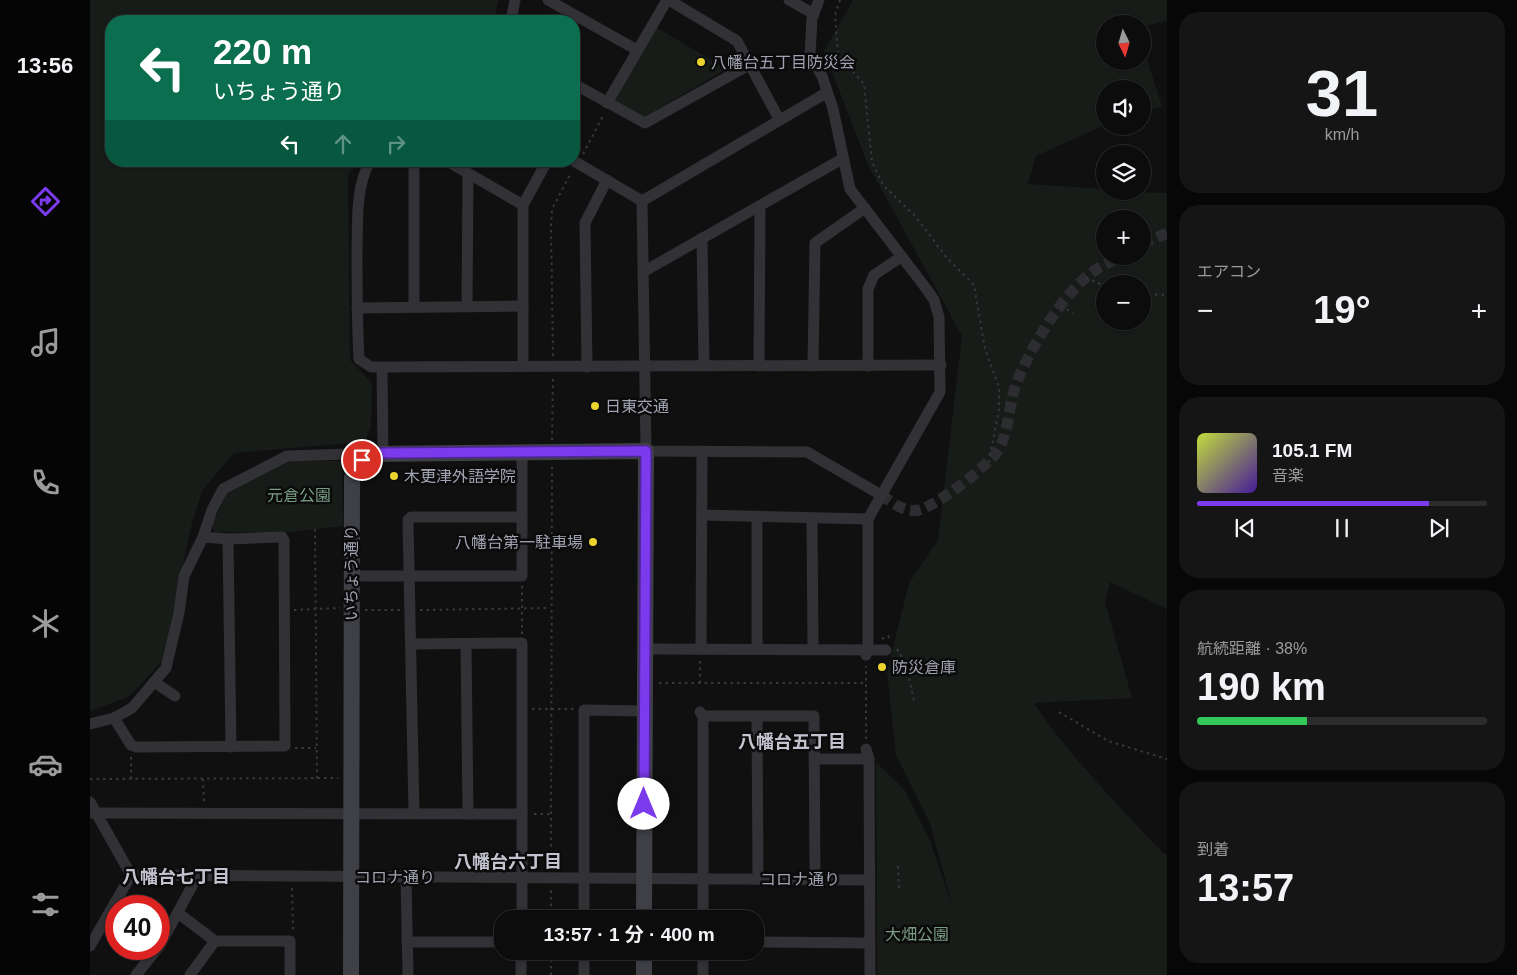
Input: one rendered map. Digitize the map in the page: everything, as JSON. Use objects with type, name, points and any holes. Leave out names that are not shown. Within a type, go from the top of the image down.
[{"type":"street","points":[[512,15],[515,0]]},
{"type":"street","points":[[548,0],[575,15]]},
{"type":"street","points":[[608,103],[668,0],[737,40],[779,119]]},
{"type":"street","points":[[789,0],[814,14]]},
{"type":"street","points":[[819,0],[814,14],[810,55],[822,76],[826,93],[833,109],[842,159],[850,189],[934,300],[939,317],[940,392],[868,519],[867,652]]},
{"type":"street","points":[[580,18],[638,50]]},
{"type":"street","points":[[580,87],[645,123],[749,65]]},
{"type":"street","points":[[642,201],[826,93]]},
{"type":"street","points":[[643,272],[842,159]]},
{"type":"street","points":[[580,165],[642,201]]},
{"type":"street","points":[[368,167],[359,194],[357,211],[357,308],[359,358],[371,368],[553,365],[587,367],[941,366]]},
{"type":"street","points":[[414,167],[414,307]]},
{"type":"street","points":[[456,167],[523,205]]},
{"type":"street","points":[[523,366],[523,205],[544,167]]},
{"type":"street","points":[[467,307],[468,175]]},
{"type":"street","points":[[587,367],[585,223],[607,180]]},
{"type":"street","points":[[642,201],[646,451],[644,910]]},
{"type":"street","points":[[759,366],[760,206]]},
{"type":"street","points":[[813,366],[814,243],[865,208]]},
{"type":"street","points":[[702,238],[704,366]]},
{"type":"street","points":[[868,366],[868,289],[874,275],[901,257]]},
{"type":"street","points":[[357,308],[523,306]]},
{"type":"street","points":[[382,368],[383,453]]},
{"type":"street","points":[[700,649],[702,451]]},
{"type":"street","points":[[90,724],[114,718],[132,708],[166,668],[179,612],[184,576],[203,537],[212,510],[224,489],[287,456],[349,454],[362,460],[370,454],[383,453],[807,452],[881,495]]},
{"type":"street","points":[[351,576],[522,576],[522,453]]},
{"type":"street","name":"いちょう通り","points":[[351,975],[351,812],[345,609],[351,576],[352,478],[355,466],[362,460]]},
{"type":"street","points":[[702,515],[868,519]]},
{"type":"street","points":[[757,516],[757,649]]},
{"type":"street","points":[[414,813],[408,520],[411,517],[522,517]]},
{"type":"street","points":[[812,518],[813,649]]},
{"type":"street","points":[[114,718],[130,745],[136,747],[285,746],[284,540],[282,537],[228,539],[203,537]]},
{"type":"street","points":[[228,539],[231,747]]},
{"type":"street","points":[[412,644],[522,643],[522,910]]},
{"type":"street","points":[[466,644],[468,814]]},
{"type":"street","points":[[645,649],[813,649],[867,652],[886,650]]},
{"type":"street","points":[[154,682],[174,696]]},
{"type":"street","points":[[584,910],[584,710],[644,711]]},
{"type":"street","points":[[703,910],[702,714],[814,716],[815,879]]},
{"type":"street","points":[[758,716],[758,879]]},
{"type":"street","points":[[814,759],[868,754],[870,975]]},
{"type":"street","points":[[92,809],[522,814]]},
{"type":"street","points":[[90,946],[94,931],[131,875],[92,809]]},
{"type":"street","name":"コロナ通り","points":[[131,875],[869,880]]},
{"type":"street","points":[[170,927],[198,875]]},
{"type":"street","points":[[406,877],[408,975]]},
{"type":"street","points":[[178,913],[215,941],[290,941],[290,975]]},
{"type":"street","points":[[190,975],[215,941]]},
{"type":"street","points":[[407,942],[494,942]]},
{"type":"street","points":[[764,942],[869,943]]},
{"type":"street","points":[[136,975],[148,960]]},
{"type":"street","points":[[521,960],[521,975]]},
{"type":"street","points":[[584,960],[584,975]]},
{"type":"street","points":[[644,960],[644,975]]},
{"type":"street","points":[[703,960],[704,975]]},
{"type":"path","points":[[840,0],[836,14],[838,55],[864,84],[872,162],[876,172],[883,186],[916,217],[946,257],[974,285],[985,349],[999,387],[999,409],[990,462]]},
{"type":"path","points":[[580,153],[608,103]]},
{"type":"path","points":[[552,444],[553,365],[550,226],[552,209],[573,167]]},
{"type":"path","points":[[1086,278],[1096,282]]},
{"type":"path","points":[[1151,294],[1167,295]]},
{"type":"path","points":[[1061,306],[1073,313]]},
{"type":"path","points":[[522,814],[551,814],[552,709],[550,608],[552,462]]},
{"type":"path","points":[[315,529],[317,779]]},
{"type":"path","points":[[522,576],[522,643]]},
{"type":"path","points":[[290,610],[550,608]]},
{"type":"path","points":[[868,754],[867,652],[888,636],[906,664],[914,702]]},
{"type":"path","points":[[700,649],[700,682]]},
{"type":"path","points":[[652,683],[866,682]]},
{"type":"path","points":[[522,709],[584,710]]},
{"type":"path","points":[[1059,712],[1108,741],[1167,758]]},
{"type":"path","points":[[290,748],[316,748]]},
{"type":"path","points":[[130,752],[131,779]]},
{"type":"path","points":[[90,779],[344,778]]},
{"type":"path","points":[[203,779],[204,808]]},
{"type":"path","points":[[898,866],[899,889]]},
{"type":"path","points":[[293,884],[293,935]]},
{"type":"path","points":[[551,960],[551,975]]},
{"type":"green space","points":[[90,0],[499,0],[495,15],[105,15],[105,167],[355,167],[348,174],[350,360],[372,383],[371,426],[365,442],[234,453],[202,491],[190,531],[164,659],[130,696],[90,711]]},
{"type":"green space","name":"大畑公園","points":[[853,0],[1167,0],[1167,21],[1151,24],[1151,15],[1096,15],[1096,70],[1150,70],[1162,107],[1151,110],[1151,80],[1096,80],[1096,129],[1036,156],[1028,184],[1096,188],[1096,200],[1151,200],[1151,192],[1167,193],[1167,609],[1110,582],[1105,602],[1132,698],[1034,703],[1095,780],[1162,852],[1167,855],[1167,975],[877,975],[876,762],[904,789],[930,841],[953,908],[930,823],[896,755],[887,672],[909,583],[938,540],[962,336],[867,163],[824,51]]},
{"type":"green space","points":[[656,27],[726,69],[645,117],[613,100]]},
{"type":"green space","name":"元倉公園","points":[[290,461],[339,461],[342,463],[343,526],[290,532],[214,532],[212,525],[228,491]]},
{"type":"tunnel","points":[[1151,240],[1167,233]]},
{"type":"tunnel","points":[[881,495],[894,504],[908,510],[919,510],[951,492],[988,462],[1001,445],[1018,379],[1040,335],[1071,292],[1082,281],[1104,265]]},
{"type":"place","name":"八幡台五丁目防災会","points":[[701,62]]},
{"type":"place","name":"日東交通","points":[[595,406]]},
{"type":"place","name":"木更津外語学院","points":[[394,476]]},
{"type":"place","name":"八幡台第一駐車場","points":[[593,542]]},
{"type":"place","name":"防災倉庫","points":[[882,667]]},
{"type":"district","name":"八幡台五丁目","points":[[792,742]]},
{"type":"district","name":"八幡台六丁目","points":[[508,862]]},
{"type":"district","name":"八幡台七丁目","points":[[176,877]]},
{"type":"route","points":[[362,460],[370,454],[383,453],[646,451],[644,804]]}]
